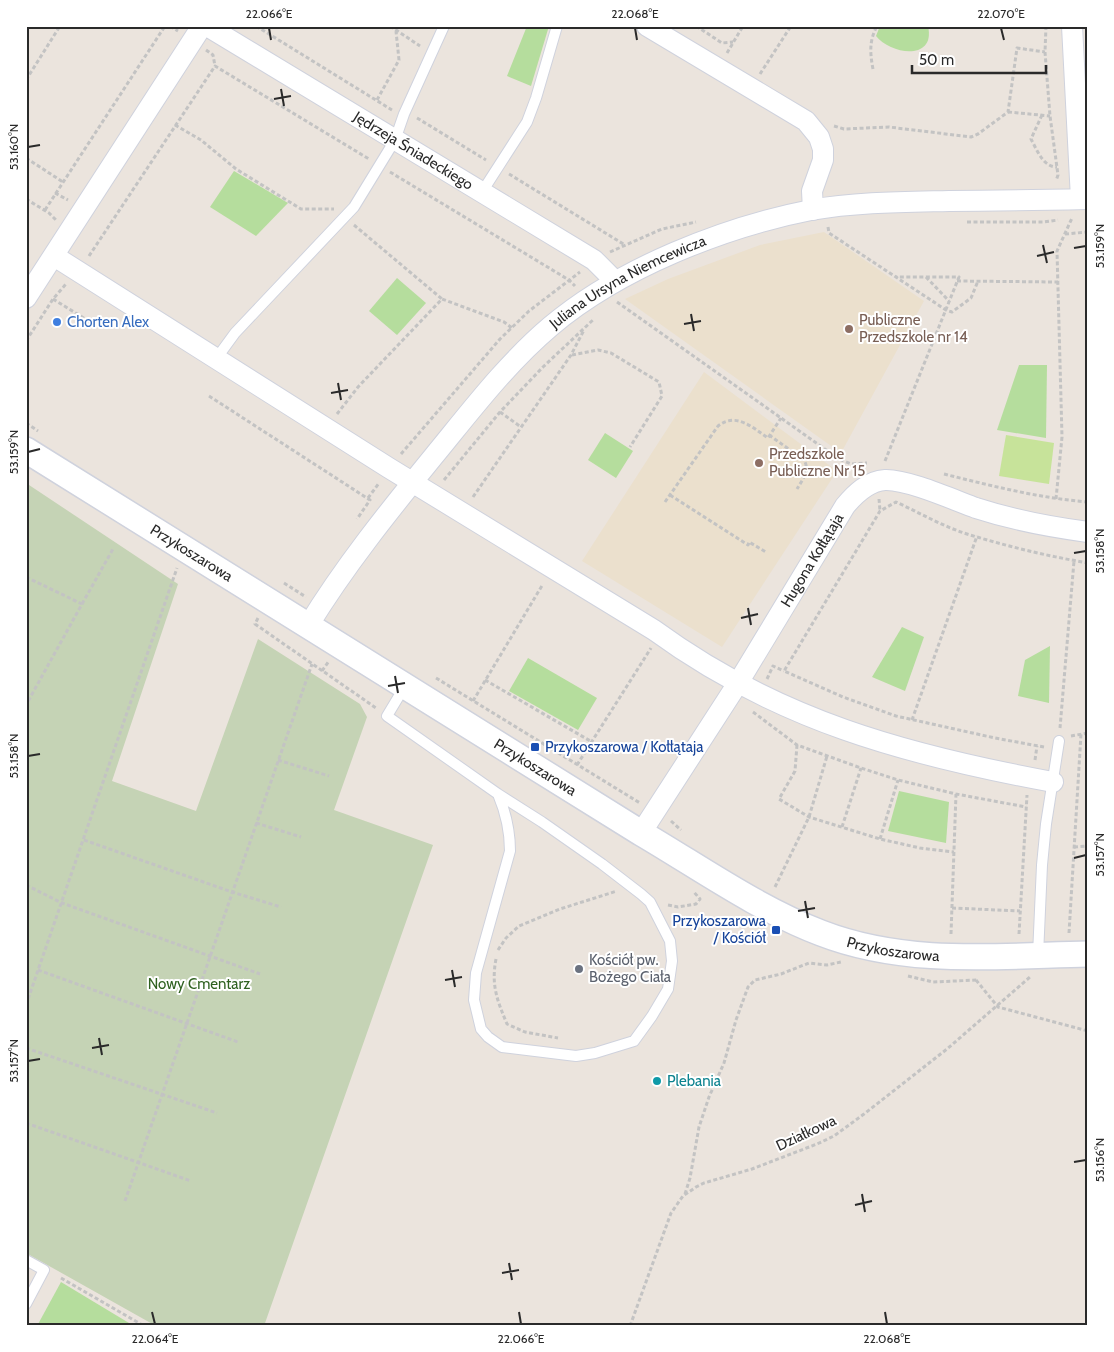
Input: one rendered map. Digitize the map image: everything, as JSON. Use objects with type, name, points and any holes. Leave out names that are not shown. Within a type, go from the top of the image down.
[{"type":"street","points":[[26,298],[202,26]]},
{"type":"street","name":"Jędrzeja Śniadeckiego","points":[[207,26],[594,260],[618,289]]},
{"type":"street","points":[[647,26],[806,121],[819,137],[823,150],[823,160],[812,191],[817,219]]},
{"type":"street","points":[[1072,26],[1079,208]]},
{"type":"street","name":"Juliana Ursyna Niemcewicza","points":[[308,626],[348,566],[412,482],[501,375],[551,326],[588,299],[618,289],[694,244],[759,222],[817,219],[882,202],[1079,208]]},
{"type":"street","points":[[54,256],[412,482],[654,630],[701,663],[738,683],[787,708],[869,739],[918,753],[1053,782]]},
{"type":"street","name":"Przykoszarowa","points":[[34,444],[308,626],[405,686],[647,824],[729,886],[797,922],[822,933],[848,941],[883,950],[920,955],[971,957],[1036,955],[1082,943]]},
{"type":"street","name":"Hugona Kołłątaja","points":[[647,824],[738,683],[845,506],[866,486],[886,480],[896,481],[1033,524],[1088,532]]},
{"type":"lane","points":[[216,359],[235,333],[350,221],[354,207],[396,140],[404,114],[444,26]]},
{"type":"lane","points":[[482,192],[511,150],[527,122],[557,26]]},
{"type":"lane","points":[[405,686],[387,716],[498,794],[542,822],[650,902],[670,941],[672,961],[668,989],[634,1041],[595,1053],[576,1056],[502,1047],[488,1037],[481,1028],[474,1000],[476,973],[510,851],[510,833],[504,808],[498,794]]},
{"type":"lane","points":[[1036,955],[1046,824],[1058,745]]},
{"type":"lane","points":[[26,1260],[44,1270],[26,1304]]},
{"type":"path","points":[[26,80],[60,26]]},
{"type":"path","points":[[44,210],[165,26]]},
{"type":"path","points":[[256,26],[394,111],[412,115],[626,245],[662,229],[698,222]]},
{"type":"path","points":[[390,26],[431,54]]},
{"type":"path","points":[[696,26],[722,43],[733,42]]},
{"type":"path","points":[[718,68],[743,26]]},
{"type":"path","points":[[760,77],[760,72],[791,26]]},
{"type":"path","points":[[873,68],[870,43],[877,26]]},
{"type":"path","points":[[1046,26],[1045,52],[1050,116],[1058,178],[1051,186]]},
{"type":"path","points":[[377,100],[398,60],[396,30]]},
{"type":"path","points":[[1008,112],[1017,48],[1045,52]]},
{"type":"path","points":[[26,341],[53,300],[86,261],[215,66],[570,280],[601,312],[543,367],[500,412],[445,478],[435,496]]},
{"type":"path","points":[[828,122],[844,129],[889,127],[971,138],[1008,112],[1050,116]]},
{"type":"path","points":[[1042,115],[1031,139],[1043,160],[1052,167],[1057,166]]},
{"type":"path","points":[[175,125],[201,140],[236,169],[301,209],[337,209],[442,299],[504,322],[512,328]]},
{"type":"path","points":[[26,158],[63,182]]},
{"type":"path","points":[[963,222],[1044,222],[1079,208]]},
{"type":"path","points":[[1056,499],[1062,437],[1057,251],[1079,208]]},
{"type":"path","points":[[817,219],[828,227],[837,226]]},
{"type":"path","points":[[828,227],[829,233],[946,310],[952,312],[970,298],[978,281]]},
{"type":"path","points":[[1065,234],[1088,232]]},
{"type":"path","points":[[885,461],[959,277],[896,277]]},
{"type":"path","points":[[926,277],[949,301]]},
{"type":"path","points":[[957,281],[1058,282]]},
{"type":"path","points":[[618,289],[615,301],[839,459],[851,464],[860,465],[874,462]]},
{"type":"path","points":[[332,421],[352,393],[442,299]]},
{"type":"path","points":[[53,300],[95,325]]},
{"type":"path","points":[[471,500],[571,355],[585,328]]},
{"type":"path","points":[[571,355],[598,350],[612,353],[659,382],[662,396],[630,447]]},
{"type":"path","points":[[209,396],[370,500],[354,524]]},
{"type":"path","points":[[500,412],[521,427]]},
{"type":"path","points":[[665,502],[721,423],[734,419],[742,421],[768,438],[781,418]]},
{"type":"path","points":[[26,428],[34,444]]},
{"type":"path","points":[[769,435],[807,464],[806,472],[797,489]]},
{"type":"path","points":[[880,461],[892,462]]},
{"type":"path","points":[[939,473],[1019,493],[1088,502]]},
{"type":"path","points":[[670,495],[748,545],[749,542],[766,552]]},
{"type":"path","points":[[1074,561],[1058,745],[995,738],[896,716],[843,697],[784,671],[880,511],[896,502],[940,524],[977,536],[1088,563]]},
{"type":"path","points":[[912,720],[977,536]]},
{"type":"path","points":[[26,705],[113,549]]},
{"type":"path","points":[[26,1005],[178,569],[170,564]]},
{"type":"path","points":[[26,577],[82,604]]},
{"type":"path","points":[[472,702],[544,584]]},
{"type":"path","points":[[255,624],[387,716]]},
{"type":"path","points":[[577,765],[655,641]]},
{"type":"path","points":[[124,1201],[312,664]]},
{"type":"path","points":[[436,678],[472,702],[636,800],[647,824],[682,834],[670,820],[673,814]]},
{"type":"path","points":[[485,680],[592,742]]},
{"type":"path","points":[[751,711],[797,745],[861,768],[898,780],[956,794],[1026,807]]},
{"type":"path","points":[[1069,933],[1081,734]]},
{"type":"path","points":[[797,745],[795,771],[778,799],[810,817],[880,839],[920,848],[954,852]]},
{"type":"path","points":[[768,882],[775,887],[810,817],[827,756]]},
{"type":"path","points":[[278,760],[329,776]]},
{"type":"path","points":[[842,827],[861,768]]},
{"type":"path","points":[[1029,777],[1019,934],[1036,955],[1069,933]]},
{"type":"path","points":[[880,839],[898,780]]},
{"type":"path","points":[[951,934],[956,794]]},
{"type":"path","points":[[256,822],[301,837]]},
{"type":"path","points":[[84,840],[232,892],[281,907]]},
{"type":"path","points":[[1074,847],[1088,846]]},
{"type":"path","points":[[26,885],[62,903],[260,974]]},
{"type":"path","points":[[562,1039],[525,1032],[507,1024],[494,986],[494,968],[498,950],[506,938],[518,926],[560,909],[632,887]]},
{"type":"path","points":[[682,906],[696,904]]},
{"type":"path","points":[[952,908],[1020,911]]},
{"type":"path","points":[[1069,933],[1082,943]]},
{"type":"path","points":[[942,934],[960,935]]},
{"type":"path","points":[[1010,934],[1019,934]]},
{"type":"path","name":"Działkowa","points":[[630,1326],[670,1213],[685,1195],[704,1183],[752,1169],[834,1136],[947,1050],[998,1007],[1017,988],[1036,955]]},
{"type":"path","points":[[685,1195],[699,1127],[709,1097],[724,1063],[736,1020],[748,987],[755,980],[781,974],[809,963],[827,965],[842,962]]},
{"type":"path","points":[[38,970],[238,1042]]},
{"type":"path","points":[[976,980],[998,1007],[1088,1032]]},
{"type":"path","points":[[26,1048],[217,1113]]},
{"type":"path","points":[[26,1123],[191,1181]]},
{"type":"path","points":[[62,1278],[144,1326]]},
{"type":"shaded area","points":[[824,232],[924,301],[841,453],[625,299],[668,279],[760,245]]},
{"type":"shaded area","points":[[704,372],[837,471],[722,647],[582,561]]},
{"type":"green space","points":[[527,26],[549,26],[531,86],[507,76]]},
{"type":"green space","points":[[880,26],[928,26],[929,37],[925,45],[919,50],[901,50],[883,42],[876,36]]},
{"type":"green space","points":[[234,171],[288,203],[256,236],[210,207]]},
{"type":"green space","points":[[397,278],[426,303],[397,335],[369,311]]},
{"type":"green space","points":[[1019,365],[1047,365],[1046,438],[997,430]]},
{"type":"green space","points":[[605,433],[633,451],[616,478],[588,460]]},
{"type":"green space","points":[[1006,435],[1054,443],[1049,484],[999,476]]},
{"type":"green space","name":"Nowy Cmentarz","points":[[26,483],[178,584],[112,781],[196,811],[258,639],[360,704],[367,717],[334,810],[433,845],[264,1326],[156,1326],[26,1253]]},
{"type":"green space","points":[[902,627],[924,637],[905,691],[872,677]]},
{"type":"green space","points":[[1050,646],[1049,703],[1018,696],[1025,660]]},
{"type":"green space","points":[[528,658],[597,698],[578,730],[509,691]]},
{"type":"green space","points":[[899,791],[949,802],[946,843],[888,831]]},
{"type":"green space","points":[[61,1282],[134,1326],[37,1326]]},
{"type":"place","name":"Chorten Alex","points":[[57,322]]},
{"type":"place","name":"Publiczne Przedszkole nr 14","points":[[849,329]]},
{"type":"place","name":"Przedszkole Publiczne Nr 15","points":[[759,463]]},
{"type":"place","name":"Przykoszarowa / Kołłątaja","points":[[535,747]]},
{"type":"place","name":"Przykoszarowa / Kościół","points":[[776,930]]},
{"type":"place","name":"Kościół pw. Bożego Ciała","points":[[579,969]]},
{"type":"place","name":"Plebania","points":[[657,1081]]}]
